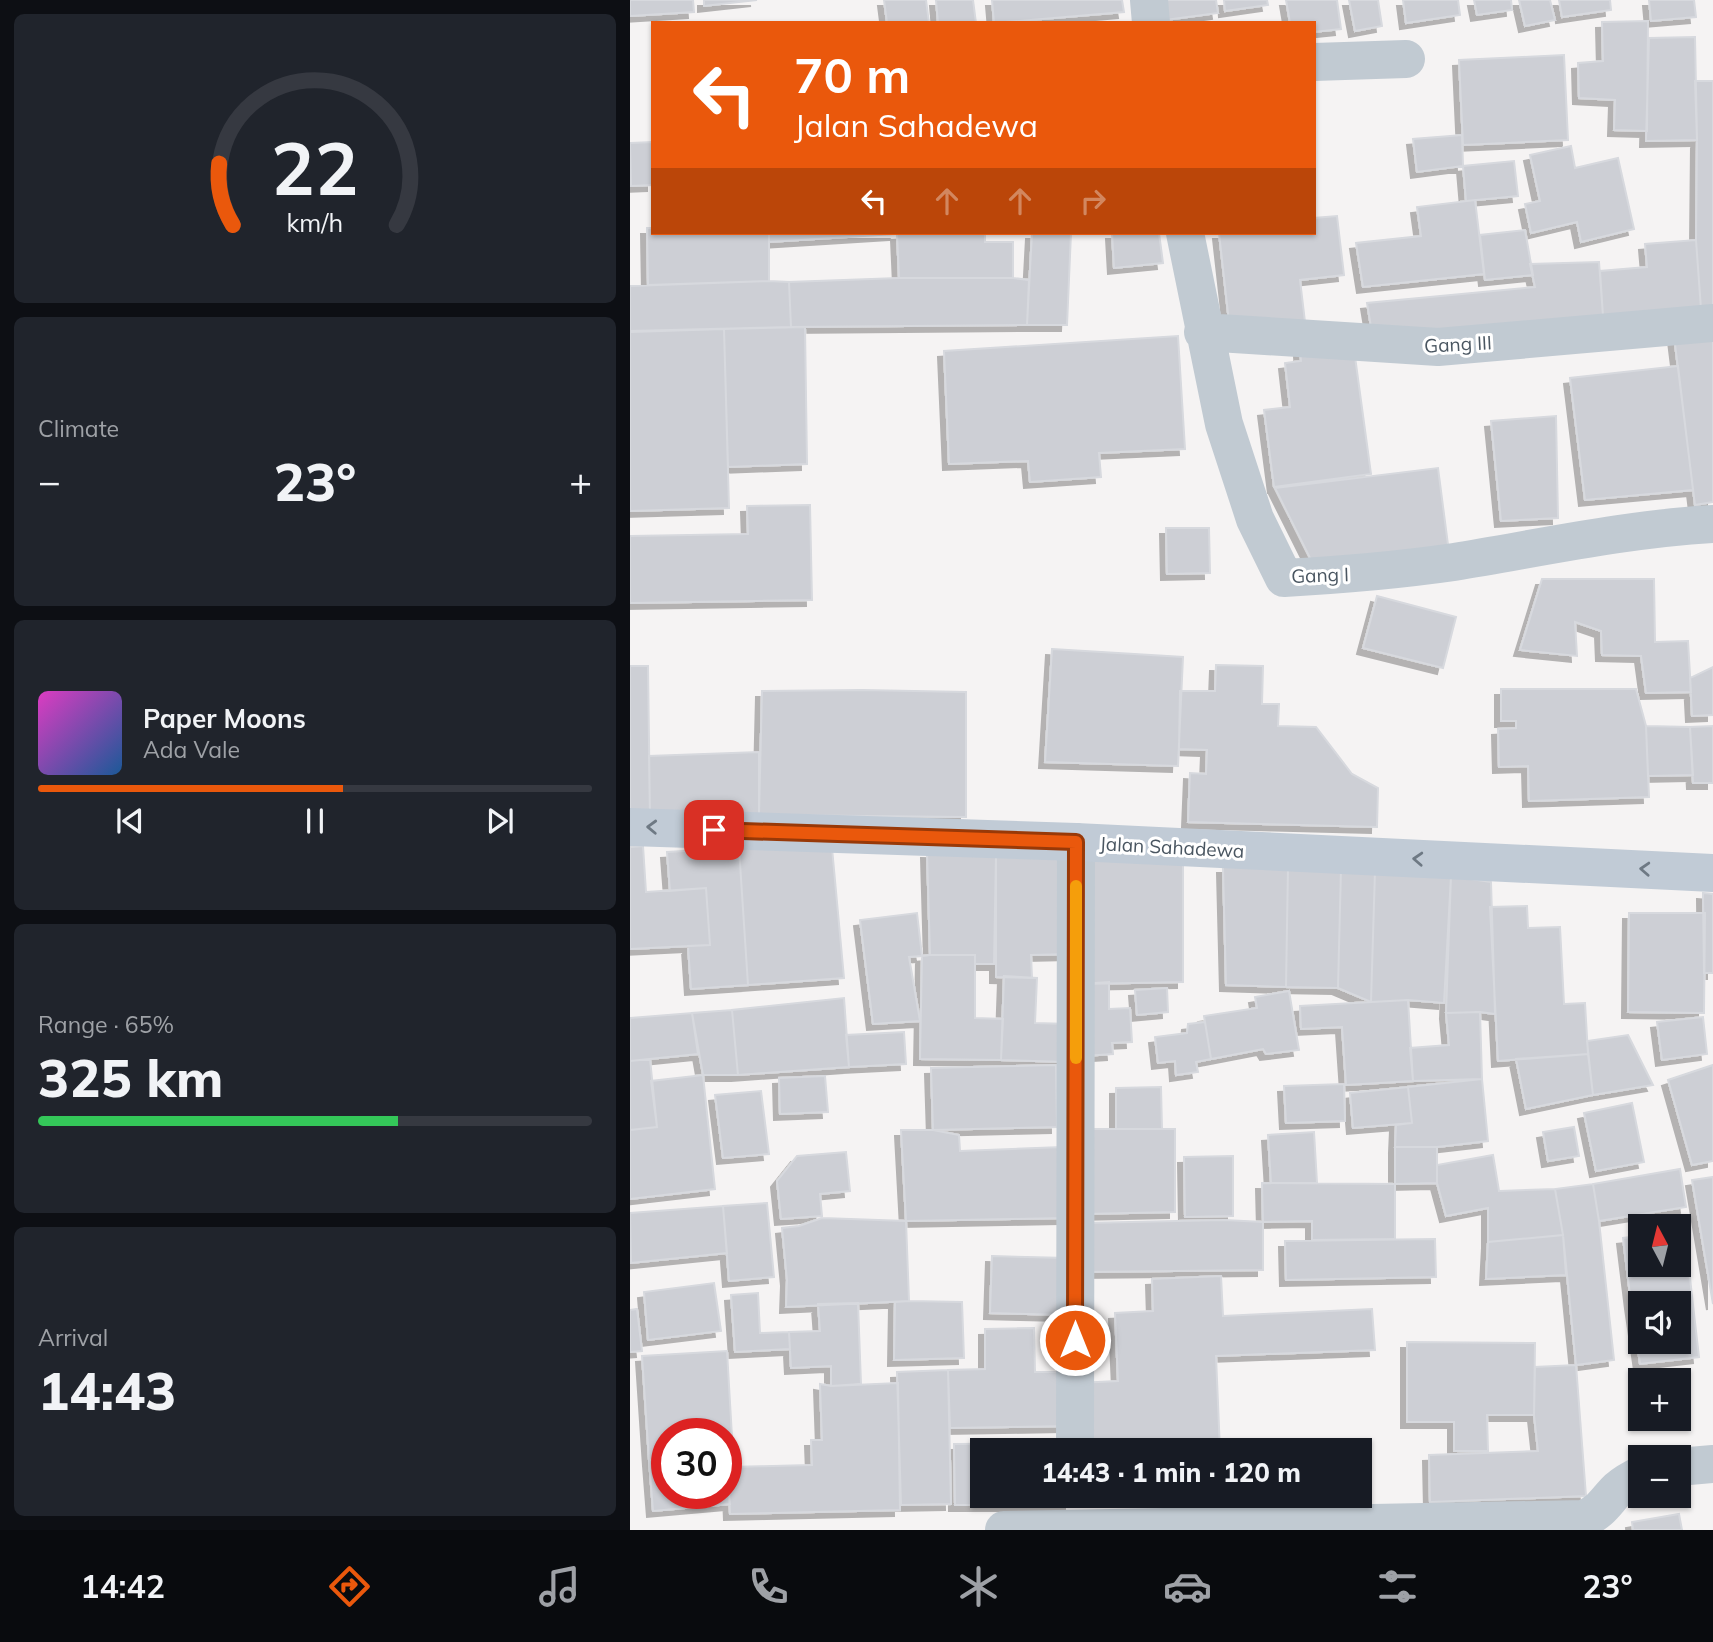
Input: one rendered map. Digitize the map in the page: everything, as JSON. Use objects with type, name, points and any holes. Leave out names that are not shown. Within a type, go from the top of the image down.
[{"type":"street","points":[[1149,0],[1151,21]]},
{"type":"street","points":[[1316,62],[1406,59]]},
{"type":"street","name":"Gang I","points":[[1185,235],[1203,332],[1224,424],[1255,519],[1284,578],[1331,576],[1452,562],[1593,537],[1713,524]]},
{"type":"street","name":"Gang III","points":[[1203,332],[1438,347],[1713,323]]},
{"type":"street","name":"Jalan Sahadewa","points":[[630,827],[1076,842],[1713,873]]},
{"type":"street","points":[[1075,1438],[1076,842]]},
{"type":"street","points":[[1691,1466],[1713,1464]]},
{"type":"street","points":[[1004,1530],[1074,1512],[1584,1519],[1598,1513],[1628,1481]]},
{"type":"building","points":[[630,0],[693,0],[694,12],[630,16]]},
{"type":"building","points":[[704,0],[757,0],[704,6]]},
{"type":"building","points":[[884,0],[926,0],[929,21],[887,21]]},
{"type":"building","points":[[936,0],[973,0],[976,21],[938,21]]},
{"type":"building","points":[[992,0],[1122,0],[1124,12],[1018,21],[994,21]]},
{"type":"building","points":[[1163,0],[1216,0],[1218,13],[1165,20]]},
{"type":"building","points":[[1224,0],[1267,0],[1268,5],[1225,11]]},
{"type":"building","points":[[1286,0],[1337,0],[1341,29],[1316,32],[1316,21],[1290,21]]},
{"type":"building","points":[[1349,0],[1378,0],[1382,26],[1355,31]]},
{"type":"building","points":[[1403,0],[1458,0],[1460,15],[1406,23]]},
{"type":"building","points":[[1474,0],[1511,0],[1512,10],[1477,15]]},
{"type":"building","points":[[1519,0],[1550,0],[1555,20],[1525,26]]},
{"type":"building","points":[[1559,0],[1610,0],[1611,10],[1562,17]]},
{"type":"building","points":[[1649,0],[1694,0],[1696,17],[1651,21]]},
{"type":"building","points":[[1648,21],[1647,131],[1614,130],[1615,100],[1579,98],[1578,63],[1603,61],[1602,22]]},
{"type":"building","points":[[1695,37],[1697,140],[1646,141],[1649,38]]},
{"type":"building","points":[[1564,55],[1568,140],[1463,145],[1459,60]]},
{"type":"building","points":[[1695,81],[1713,81],[1713,307],[1701,309],[1696,240]]},
{"type":"building","points":[[1462,135],[1463,166],[1417,172],[1413,139]]},
{"type":"building","points":[[651,142],[651,185],[631,186],[630,143]]},
{"type":"building","points":[[1571,146],[1575,168],[1618,158],[1634,229],[1581,242],[1577,222],[1531,233],[1525,204],[1540,201],[1530,155]]},
{"type":"building","points":[[1514,161],[1518,196],[1466,201],[1463,166]]},
{"type":"building","points":[[1475,200],[1484,274],[1363,287],[1356,243],[1421,236],[1417,207]]},
{"type":"building","points":[[1337,216],[1344,275],[1300,280],[1305,322],[1230,331],[1219,235],[1316,235],[1316,218]]},
{"type":"building","points":[[647,228],[651,228],[651,235],[769,235],[769,281],[648,285]]},
{"type":"building","points":[[1525,230],[1533,275],[1485,280],[1480,235]]},
{"type":"building","points":[[769,235],[881,235],[769,242]]},
{"type":"building","points":[[897,235],[985,235],[985,242],[1013,242],[1013,278],[899,278]]},
{"type":"building","points":[[1032,235],[1071,235],[1067,325],[1027,325]]},
{"type":"building","points":[[1112,235],[1159,235],[1163,263],[1114,268]]},
{"type":"building","points":[[1696,240],[1701,309],[1603,316],[1600,271],[1647,267],[1645,244]]},
{"type":"building","points":[[1599,262],[1603,316],[1373,339],[1367,303],[1535,287],[1530,264]]},
{"type":"building","points":[[899,278],[1029,280],[1027,325],[791,327],[789,282]]},
{"type":"building","points":[[789,282],[791,327],[630,331],[630,286]]},
{"type":"building","points":[[1713,326],[1713,502],[1695,505],[1673,328]]},
{"type":"building","points":[[805,327],[807,464],[728,467],[724,329]]},
{"type":"building","points":[[724,329],[729,508],[630,511],[630,332]]},
{"type":"building","points":[[1178,336],[1185,449],[1099,453],[1101,477],[1030,482],[1028,461],[949,464],[944,351]]},
{"type":"building","points":[[1353,342],[1371,474],[1274,487],[1264,410],[1290,407],[1285,363],[1301,361],[1300,351]]},
{"type":"building","points":[[1678,366],[1693,490],[1585,500],[1570,378]]},
{"type":"building","points":[[1556,416],[1558,518],[1501,521],[1491,421]]},
{"type":"building","points":[[1438,468],[1450,560],[1318,574],[1275,488]]},
{"type":"building","points":[[810,505],[812,600],[630,603],[630,536],[748,534],[747,506]]},
{"type":"building","points":[[1166,528],[1209,528],[1210,573],[1167,574]]},
{"type":"building","points":[[1542,579],[1654,579],[1655,642],[1688,641],[1691,692],[1646,693],[1641,656],[1602,655],[1601,631],[1575,622],[1577,656],[1520,650]]},
{"type":"building","points":[[1377,596],[1456,617],[1443,668],[1363,648]]},
{"type":"building","points":[[1052,649],[1183,657],[1178,766],[1045,762]]},
{"type":"building","points":[[1216,665],[1263,666],[1262,704],[1279,704],[1278,726],[1316,727],[1352,774],[1378,788],[1377,827],[1188,822],[1190,773],[1206,774],[1207,750],[1179,749],[1180,691],[1215,691]]},
{"type":"building","points":[[630,666],[648,666],[650,818],[630,818]]},
{"type":"building","points":[[1713,667],[1713,715],[1692,716],[1690,678]]},
{"type":"building","points":[[1501,689],[1636,689],[1646,726],[1649,797],[1529,801],[1528,766],[1499,767],[1498,729],[1516,728],[1516,721],[1501,721]]},
{"type":"building","points":[[762,691],[966,692],[966,817],[759,815]]},
{"type":"building","points":[[1646,726],[1690,727],[1693,775],[1648,776]]},
{"type":"building","points":[[1713,726],[1713,783],[1693,783],[1690,727]]},
{"type":"building","points":[[759,752],[759,815],[650,818],[649,756]]},
{"type":"building","points":[[643,846],[646,892],[706,888],[710,945],[630,949],[630,847]]},
{"type":"building","points":[[739,848],[832,848],[844,978],[748,985]]},
{"type":"building","points":[[739,848],[748,985],[691,989],[688,946],[710,945],[706,888],[670,891],[667,852]]},
{"type":"building","points":[[927,852],[996,854],[994,964],[975,964],[975,955],[930,955]]},
{"type":"building","points":[[1074,853],[1074,954],[1031,955],[1032,978],[996,977],[996,854]]},
{"type":"building","points":[[1087,856],[1183,862],[1183,982],[1081,984]]},
{"type":"building","points":[[1223,867],[1288,867],[1286,987],[1226,985]]},
{"type":"building","points":[[1288,867],[1341,868],[1338,988],[1286,987]]},
{"type":"building","points":[[1341,868],[1375,871],[1371,1002],[1338,988]]},
{"type":"building","points":[[1375,871],[1451,876],[1444,1003],[1408,1000],[1371,1002]]},
{"type":"building","points":[[1451,876],[1491,882],[1495,1014],[1446,1013]]},
{"type":"building","points":[[1703,893],[1713,894],[1713,973],[1704,973]]},
{"type":"building","points":[[1527,906],[1528,928],[1560,927],[1564,1004],[1585,1003],[1588,1054],[1498,1061],[1490,907]]},
{"type":"building","points":[[917,913],[922,956],[909,957],[920,1021],[873,1024],[860,920]]},
{"type":"building","points":[[1629,913],[1705,913],[1704,1013],[1628,1012]]},
{"type":"building","points":[[975,955],[975,1018],[1003,1019],[1001,1060],[920,1059],[922,956]]},
{"type":"building","points":[[1004,976],[1037,978],[1035,1023],[1069,1024],[1068,1062],[1001,1060]]},
{"type":"building","points":[[1109,982],[1109,1009],[1130,1008],[1132,1042],[1112,1043],[1113,1054],[1084,1056],[1081,984]]},
{"type":"building","points":[[1167,988],[1168,1012],[1137,1015],[1135,990]]},
{"type":"building","points":[[1289,991],[1299,1050],[1266,1054],[1263,1049],[1211,1059],[1204,1016],[1257,1008],[1255,997]]},
{"type":"building","points":[[844,998],[849,1067],[738,1075],[732,1010]]},
{"type":"building","points":[[1408,1000],[1413,1081],[1346,1085],[1342,1027],[1301,1029],[1300,1006]]},
{"type":"building","points":[[732,1010],[738,1075],[703,1075],[692,1013]]},
{"type":"building","points":[[1480,1012],[1482,1079],[1413,1081],[1410,1048],[1449,1045],[1446,1013]]},
{"type":"building","points":[[692,1013],[698,1054],[630,1061],[630,1018]]},
{"type":"building","points":[[1703,1017],[1707,1054],[1662,1060],[1657,1022]]},
{"type":"building","points":[[1205,1022],[1211,1059],[1196,1062],[1198,1072],[1176,1075],[1175,1061],[1158,1063],[1155,1037],[1187,1033],[1188,1024]]},
{"type":"building","points":[[904,1032],[906,1064],[849,1067],[846,1035]]},
{"type":"building","points":[[1628,1035],[1653,1085],[1593,1095],[1587,1041]]},
{"type":"building","points":[[1588,1054],[1593,1095],[1526,1109],[1516,1059]]},
{"type":"building","points":[[650,1059],[657,1127],[630,1130],[630,1061]]},
{"type":"building","points":[[1056,1065],[1057,1127],[933,1130],[931,1068]]},
{"type":"building","points":[[1713,1065],[1713,1161],[1692,1165],[1668,1080]]},
{"type":"building","points":[[703,1075],[715,1189],[630,1199],[630,1130],[657,1127],[651,1081]]},
{"type":"building","points":[[825,1076],[828,1112],[780,1114],[779,1078]]},
{"type":"building","points":[[1482,1079],[1488,1141],[1437,1147],[1395,1147],[1396,1125],[1412,1123],[1408,1087]]},
{"type":"building","points":[[1344,1084],[1345,1121],[1286,1123],[1284,1086]]},
{"type":"building","points":[[1161,1087],[1162,1129],[1116,1129],[1116,1088]]},
{"type":"building","points":[[1408,1087],[1412,1123],[1353,1128],[1350,1093]]},
{"type":"building","points":[[761,1091],[769,1154],[723,1158],[715,1095]]},
{"type":"building","points":[[1632,1103],[1644,1162],[1596,1171],[1584,1113]]},
{"type":"building","points":[[1574,1127],[1579,1156],[1548,1161],[1543,1132]]},
{"type":"building","points":[[1084,1129],[1175,1129],[1175,1212],[1084,1214]]},
{"type":"building","points":[[901,1130],[933,1130],[959,1135],[960,1151],[1062,1147],[1065,1218],[906,1221]]},
{"type":"building","points":[[1314,1132],[1317,1183],[1271,1183],[1268,1135]]},
{"type":"building","points":[[1395,1147],[1437,1147],[1437,1183],[1395,1184]]},
{"type":"building","points":[[846,1152],[850,1191],[820,1194],[822,1216],[781,1219],[777,1181],[797,1156]]},
{"type":"building","points":[[1493,1155],[1499,1191],[1555,1189],[1563,1235],[1488,1242],[1488,1208],[1446,1216],[1437,1183],[1437,1165]]},
{"type":"building","points":[[1233,1156],[1233,1216],[1185,1217],[1184,1157]]},
{"type":"building","points":[[1680,1169],[1686,1207],[1628,1214],[1628,1216],[1599,1221],[1593,1184]]},
{"type":"building","points":[[1713,1177],[1713,1304],[1692,1180]]},
{"type":"building","points":[[1262,1183],[1395,1184],[1395,1239],[1312,1240],[1312,1221],[1263,1222]]},
{"type":"building","points":[[1593,1184],[1614,1360],[1576,1365],[1563,1235],[1555,1189]]},
{"type":"building","points":[[767,1203],[774,1277],[729,1281],[723,1206]]},
{"type":"building","points":[[723,1206],[727,1253],[631,1263],[630,1213]]},
{"type":"building","points":[[822,1218],[906,1221],[909,1301],[786,1307],[787,1280],[782,1228],[799,1226]]},
{"type":"building","points":[[1224,1220],[1263,1222],[1263,1270],[1085,1272],[1085,1223]]},
{"type":"building","points":[[1563,1235],[1566,1275],[1486,1279],[1488,1242]]},
{"type":"building","points":[[1628,1237],[1628,1278],[1690,1277],[1692,1296],[1691,1291],[1630,1291],[1623,1238]]},
{"type":"building","points":[[1435,1239],[1436,1277],[1286,1280],[1285,1241]]},
{"type":"building","points":[[992,1256],[1067,1258],[1066,1315],[990,1313]]},
{"type":"building","points":[[1221,1276],[1223,1316],[1372,1309],[1375,1350],[1216,1356],[1219,1438],[1080,1438],[1078,1383],[1118,1381],[1115,1313],[1153,1311],[1152,1279]]},
{"type":"building","points":[[714,1283],[721,1331],[648,1340],[644,1292]]},
{"type":"building","points":[[758,1293],[760,1333],[789,1332],[790,1349],[735,1352],[731,1295]]},
{"type":"building","points":[[1692,1296],[1699,1357],[1640,1364],[1639,1354],[1691,1354]]},
{"type":"building","points":[[895,1302],[962,1302],[964,1358],[894,1360]]},
{"type":"building","points":[[858,1303],[861,1384],[831,1386],[831,1366],[791,1368],[789,1332],[820,1331],[818,1304]]},
{"type":"building","points":[[637,1309],[642,1351],[630,1352],[630,1310]]},
{"type":"building","points":[[1034,1328],[1035,1372],[1070,1372],[1069,1426],[950,1428],[948,1370],[985,1369],[985,1329]]},
{"type":"building","points":[[1407,1342],[1535,1343],[1534,1415],[1487,1415],[1488,1451],[1454,1451],[1454,1422],[1407,1422]]},
{"type":"building","points":[[727,1351],[731,1418],[651,1418],[649,1460],[642,1356]]},
{"type":"building","points":[[1576,1365],[1586,1496],[1430,1502],[1429,1455],[1538,1451],[1534,1415],[1535,1367]]},
{"type":"building","points":[[948,1370],[951,1504],[901,1505],[897,1372]]},
{"type":"building","points":[[898,1383],[900,1510],[730,1514],[730,1509],[742,1509],[742,1467],[812,1465],[811,1440],[822,1440],[820,1384],[831,1386]]},
{"type":"building","points":[[954,1444],[970,1444],[970,1505],[955,1505]]},
{"type":"building","points":[[1679,1514],[1682,1530],[1633,1530],[1632,1522]]},
{"type":"slow traffic","points":[[1076,886],[1076,1058]]},
{"type":"route","points":[[714,830],[1076,842],[1075,1340]]}]
